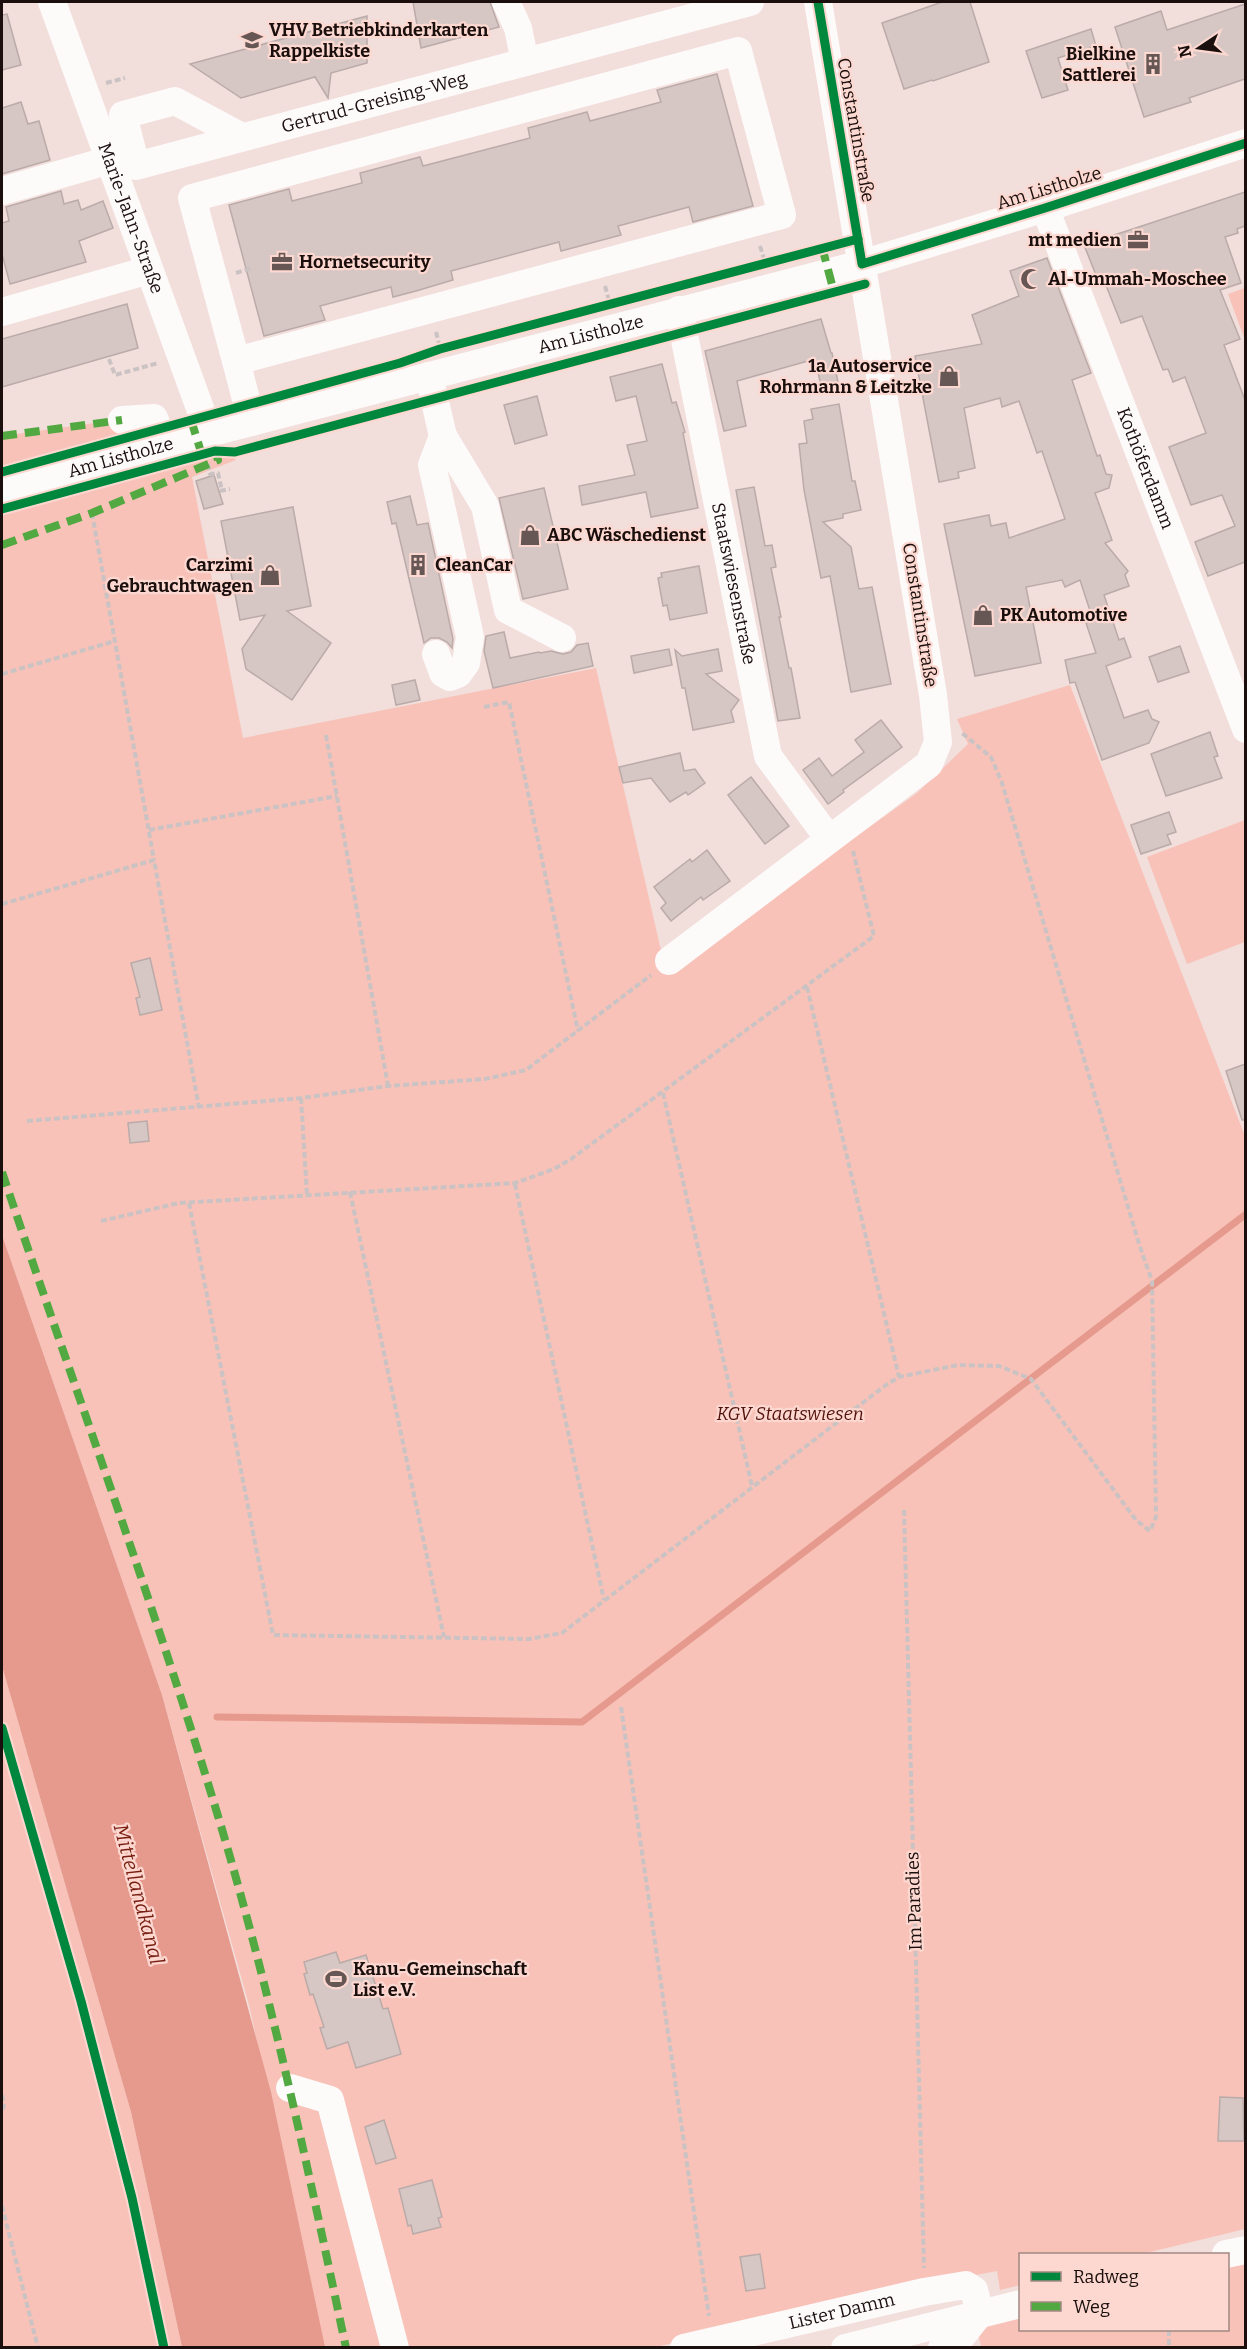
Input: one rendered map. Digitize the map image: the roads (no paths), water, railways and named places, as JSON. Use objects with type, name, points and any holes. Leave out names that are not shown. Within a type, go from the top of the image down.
[{"type":"street","name":"Marie-Jahn-Straße","points":[[52,2],[209,433]]},
{"type":"street","points":[[506,2],[518,28],[525,62]]},
{"type":"street","name":"Constantinstraße","points":[[669,961],[929,764],[938,742],[937,720],[818,2]]},
{"type":"street","points":[[236,362],[782,215],[738,51],[738,5]]},
{"type":"street","name":"Gertrud-Greising-Weg","points":[[242,137],[738,5]]},
{"type":"street","points":[[252,422],[192,198],[738,51]]},
{"type":"street","name":"Am Listholze","points":[[2,490],[165,444],[861,264],[1045,208],[1245,142]]},
{"type":"street","points":[[2,191],[110,160]]},
{"type":"street","name":"Kothöferdamm","points":[[1045,208],[1245,729]]},
{"type":"street","points":[[2,312],[149,270]]},
{"type":"street","name":"Staatswiesenstraße","points":[[679,310],[768,756],[837,834]]},
{"type":"street","points":[[429,375],[443,436],[485,506],[508,610],[562,638]]},
{"type":"street","points":[[122,420],[154,418],[165,444]]},
{"type":"street","points":[[436,654],[443,673],[450,677],[458,675],[466,663],[470,637],[432,465],[443,436]]},
{"type":"street","points":[[290,2088],[330,2100],[395,2348]]},
{"type":"street","points":[[1229,2253],[1245,2250]]},
{"type":"street","name":"Lister Damm","points":[[684,2348],[924,2292],[966,2285],[974,2290],[980,2313]]},
{"type":"street","name":"Lister Damm","points":[[845,2348],[1019,2304]]},
{"type":"street","points":[[942,2348],[961,2337],[980,2313]]},
{"type":"water","name":"Mittellandkanal","points":[[2,1235],[162,1695],[271,2092],[325,2347],[182,2347],[131,2112],[2,1666]]},
{"type":"waterway","points":[[217,1717],[582,1722],[1246,1214]]},
{"type":"place","name":"VHV Betriebkinderkarten Rappelkiste","points":[[252,40]]},
{"type":"place","name":"Bielkine Sattlerei","points":[[1153,64]]},
{"type":"place","name":"mt medien","points":[[1138,240]]},
{"type":"place","name":"Hornetsecurity","points":[[282,262]]},
{"type":"place","name":"Al-Ummah-Moschee","points":[[1031,279]]},
{"type":"place","name":"1a Autoservice Rohrmann & Leitzke","points":[[949,376]]},
{"type":"place","name":"ABC Wäschedienst","points":[[530,535]]},
{"type":"place","name":"CleanCar","points":[[418,565]]},
{"type":"place","name":"Carzimi Gebrauchtwagen","points":[[270,575]]},
{"type":"place","name":"PK Automotive","points":[[983,615]]},
{"type":"place","name":"Kanu-Gemeinschaft List e.V.","points":[[336,1979]]},
{"type":"park label","name":"KGV Staatswiesen","points":[[790,1414]]}]
